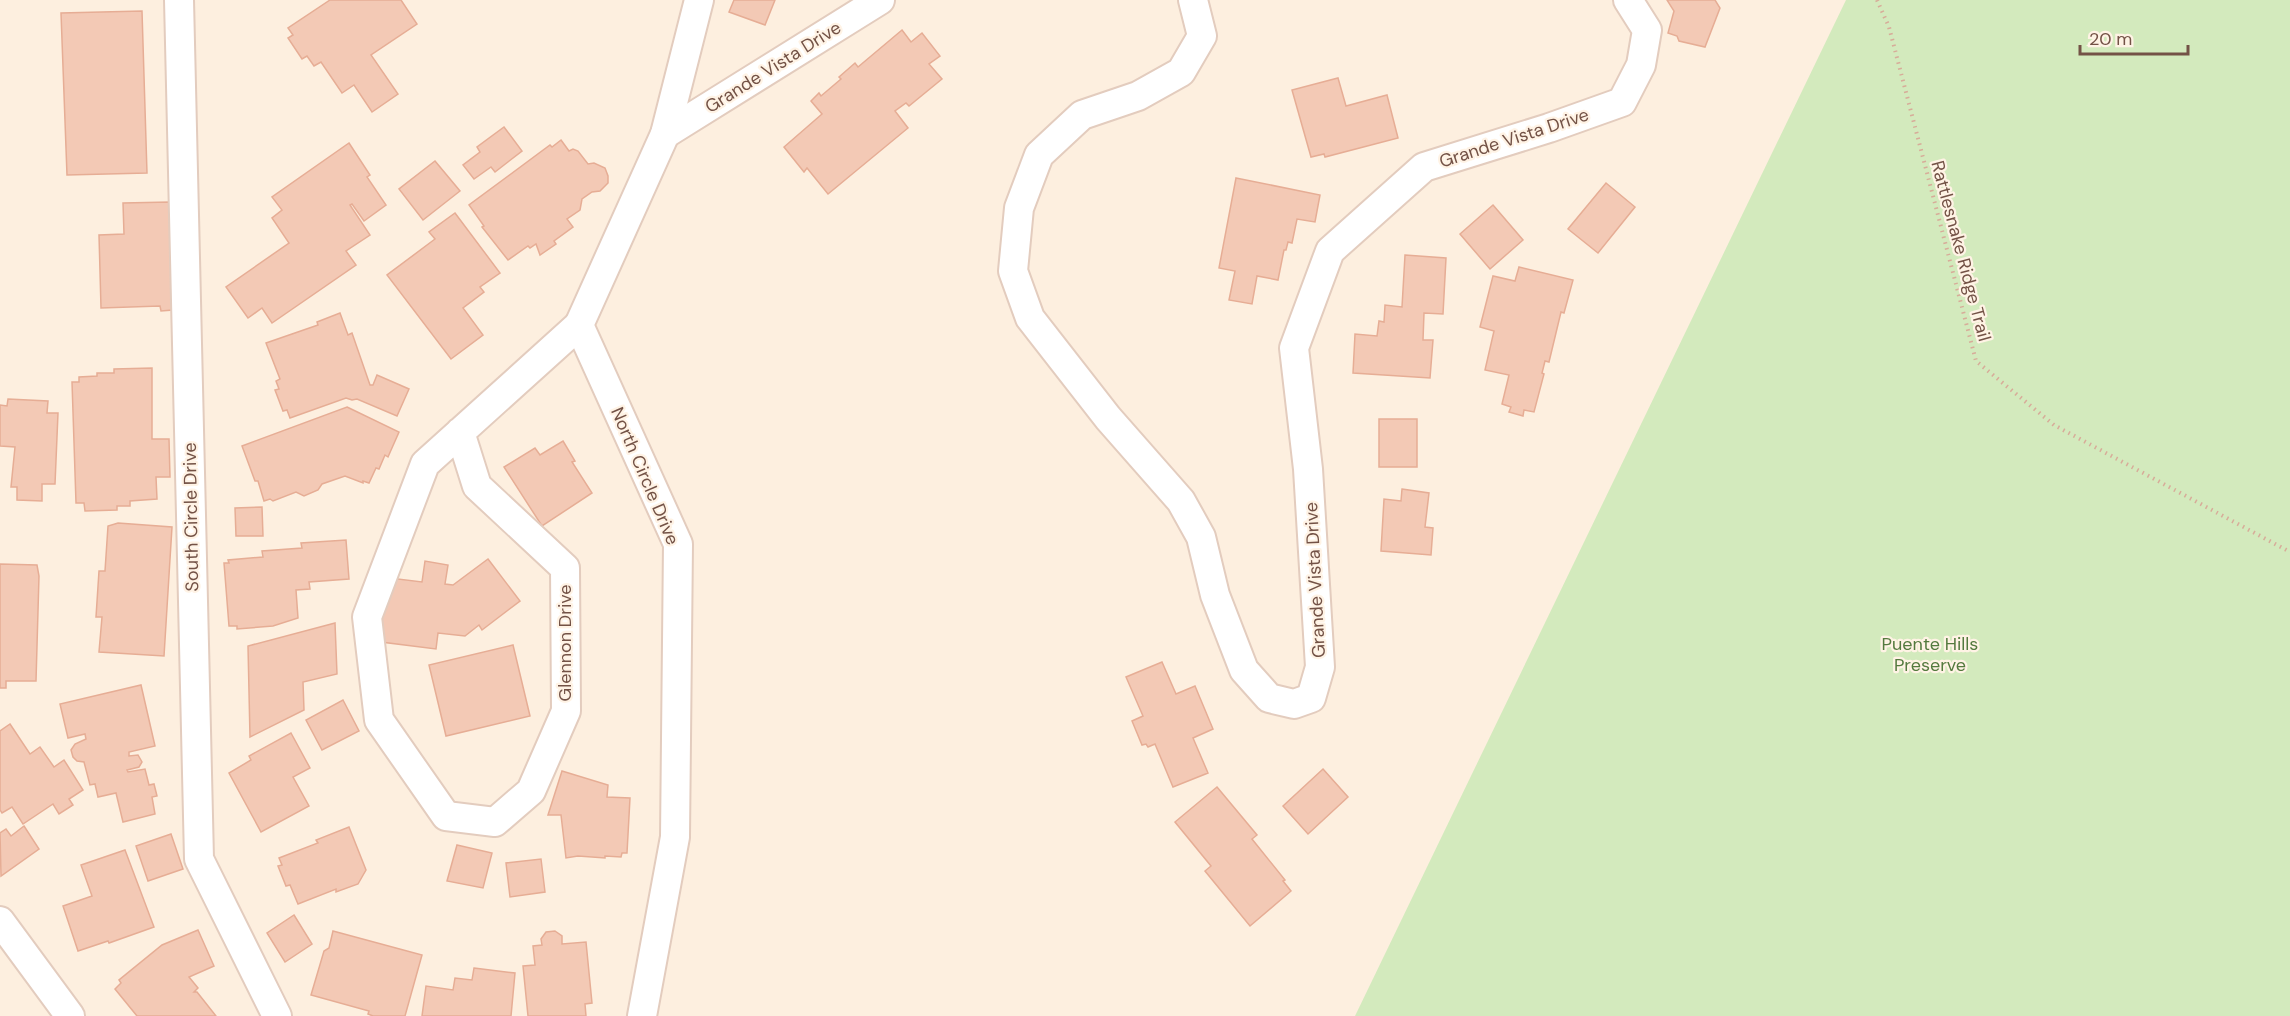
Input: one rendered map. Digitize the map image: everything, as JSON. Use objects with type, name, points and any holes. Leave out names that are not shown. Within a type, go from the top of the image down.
[{"type":"street","name":"South Circle Drive","points":[[180,0],[199,859],[277,1016]]},
{"type":"street","points":[[579,325],[664,134],[699,0]]},
{"type":"street","name":"Grande Vista Drive","points":[[664,134],[880,0]]},
{"type":"street","name":"Grande Vista Drive","points":[[1193,0],[1202,36],[1181,72],[1138,96],[1082,115],[1040,155],[1019,208],[1013,271],[1030,318],[1108,418],[1181,501],[1201,537],[1215,595],[1244,670],[1269,698],[1294,704],[1311,698],[1320,667],[1308,469],[1294,348],[1330,251],[1424,167],[1549,128],[1622,102],[1641,65],[1647,30],[1628,0]]},
{"type":"street","name":"Glennon Drive","points":[[460,432],[477,486],[565,567],[566,711],[531,791],[495,822],[446,816],[379,720],[367,617],[425,464],[460,432],[579,325]]},
{"type":"street","name":"North Circle Drive","points":[[579,325],[678,544],[675,837],[642,1016]]},
{"type":"street","points":[[0,921],[70,1016]]},
{"type":"path","name":"Rattlesnake Ridge Trail","points":[[1877,0],[1889,27],[1976,362],[2054,425],[2290,552]]},
{"type":"green space","name":"Puente Hills Preserve","points":[[1846,0],[2290,0],[2290,1016],[1355,1016]]},
{"type":"building","points":[[330,0],[401,0],[417,24],[371,55],[398,94],[372,112],[354,85],[342,93],[321,62],[314,66],[307,56],[302,59],[288,38],[293,35],[288,28]]},
{"type":"building","points":[[734,0],[775,0],[765,25],[729,12]]},
{"type":"building","points":[[1667,0],[1715,0],[1720,8],[1705,47],[1679,41],[1677,36],[1668,33],[1674,11]]},
{"type":"building","points":[[142,11],[147,173],[67,175],[61,13]]},
{"type":"building","points":[[902,30],[911,42],[922,33],[940,56],[929,64],[942,79],[909,106],[906,103],[895,111],[908,128],[828,194],[807,168],[804,172],[784,147],[822,114],[811,101],[819,93],[821,96],[855,63],[858,67]]},
{"type":"building","points":[[1338,78],[1346,106],[1387,95],[1398,138],[1325,157],[1324,154],[1311,157],[1292,90]]},
{"type":"building","points":[[504,127],[522,151],[495,172],[491,167],[474,179],[463,165],[480,152],[477,147]]},
{"type":"building","points":[[561,140],[569,151],[573,149],[578,151],[588,164],[594,163],[605,168],[608,183],[600,191],[592,192],[582,199],[580,210],[567,219],[573,227],[554,241],[556,244],[540,255],[536,244],[530,248],[528,246],[508,260],[482,227],[484,226],[469,205],[550,145],[552,147]]},
{"type":"building","points":[[349,143],[370,175],[367,177],[386,205],[364,221],[352,204],[350,205],[370,235],[346,251],[356,265],[272,323],[262,308],[248,318],[226,287],[289,243],[272,218],[282,210],[272,197]]},
{"type":"building","points":[[435,161],[460,191],[423,220],[399,189]]},
{"type":"building","points":[[1236,178],[1320,195],[1315,222],[1297,219],[1292,243],[1288,242],[1284,250],[1278,280],[1257,276],[1252,304],[1229,300],[1235,271],[1219,268]]},
{"type":"building","points":[[1606,183],[1635,207],[1598,253],[1568,229]]},
{"type":"building","points":[[170,202],[173,310],[161,311],[160,306],[101,308],[99,235],[124,234],[123,203]]},
{"type":"building","points":[[1493,205],[1523,240],[1490,269],[1460,234]]},
{"type":"building","points":[[455,213],[500,273],[480,287],[484,292],[463,308],[483,335],[451,359],[387,275],[435,239],[429,232]]},
{"type":"building","points":[[1405,255],[1446,258],[1443,314],[1424,313],[1423,340],[1433,340],[1430,378],[1353,373],[1355,334],[1377,336],[1379,321],[1384,322],[1385,305],[1402,307]]},
{"type":"building","points":[[1519,267],[1573,280],[1564,313],[1561,312],[1549,362],[1545,361],[1534,412],[1524,410],[1523,416],[1509,412],[1511,407],[1502,404],[1509,375],[1485,370],[1494,331],[1480,327],[1493,276],[1515,281]]},
{"type":"building","points":[[340,313],[348,335],[352,333],[370,385],[373,385],[377,375],[409,389],[397,416],[357,399],[346,398],[290,418],[287,410],[283,411],[275,390],[279,389],[276,381],[280,379],[266,343],[318,325],[317,322]]},
{"type":"building","points":[[152,368],[152,439],[169,439],[170,477],[156,477],[157,499],[130,501],[130,506],[117,506],[117,510],[85,511],[84,503],[76,503],[72,382],[79,382],[79,377],[97,376],[97,373],[114,373],[114,369]]},
{"type":"building","points":[[8,399],[48,401],[47,413],[58,413],[55,484],[42,484],[42,501],[17,500],[17,487],[11,487],[15,447],[0,446],[0,405],[7,406]]},
{"type":"building","points":[[347,407],[399,432],[388,457],[385,455],[369,483],[345,476],[322,484],[318,490],[304,496],[296,492],[273,501],[270,499],[264,501],[258,481],[255,481],[242,446]]},
{"type":"building","points":[[1379,419],[1417,419],[1417,467],[1379,467]]},
{"type":"building","points":[[563,441],[575,461],[572,462],[592,493],[542,526],[504,467],[535,448],[540,455]]},
{"type":"building","points":[[1402,489],[1429,493],[1425,527],[1433,528],[1431,555],[1381,551],[1384,499],[1401,501]]},
{"type":"building","points":[[262,507],[263,536],[236,536],[235,508]]},
{"type":"building","points":[[118,523],[172,527],[164,656],[99,652],[102,617],[96,617],[99,571],[105,571],[108,526]]},
{"type":"building","points":[[346,540],[349,579],[309,582],[310,589],[296,590],[298,618],[273,626],[237,629],[237,626],[229,626],[224,563],[229,563],[228,560],[263,557],[262,551],[302,548],[301,543]]},
{"type":"building","points":[[488,559],[520,601],[482,630],[479,625],[465,636],[438,633],[436,649],[381,642],[382,609],[386,609],[390,578],[422,582],[425,561],[448,565],[445,584],[453,585]]},
{"type":"building","points":[[0,564],[37,565],[39,576],[36,681],[6,681],[6,688],[0,688]]},
{"type":"building","points":[[335,623],[337,674],[303,682],[304,710],[250,737],[248,646]]},
{"type":"building","points":[[513,645],[530,716],[446,736],[429,665]]},
{"type":"building","points":[[1162,662],[1176,694],[1195,686],[1213,729],[1193,738],[1208,773],[1173,787],[1155,744],[1148,747],[1146,744],[1142,745],[1132,721],[1143,716],[1126,677]]},
{"type":"building","points":[[141,685],[155,746],[129,752],[129,756],[138,755],[142,762],[139,767],[127,770],[128,772],[145,769],[149,785],[154,784],[157,796],[152,797],[155,814],[123,822],[116,793],[98,797],[95,784],[90,785],[84,762],[77,761],[73,757],[71,750],[75,744],[86,739],[85,734],[68,738],[60,704]]},
{"type":"building","points":[[343,700],[359,731],[322,750],[306,720]]},
{"type":"building","points":[[10,724],[30,754],[40,747],[54,767],[64,760],[83,790],[69,799],[73,805],[59,814],[53,804],[23,824],[12,807],[2,813],[0,810],[0,731]]},
{"type":"building","points":[[291,733],[310,768],[293,777],[309,806],[261,832],[229,773],[251,760],[249,756]]},
{"type":"building","points":[[1323,769],[1348,797],[1308,834],[1283,806]]},
{"type":"building","points":[[562,771],[608,785],[607,797],[630,798],[627,853],[622,853],[621,857],[566,858],[561,815],[548,815]]},
{"type":"building","points":[[1217,787],[1257,835],[1252,839],[1285,880],[1283,881],[1291,891],[1250,926],[1205,871],[1211,866],[1175,822]]},
{"type":"building","points":[[24,826],[39,849],[1,876],[0,833],[6,829],[11,836]]},
{"type":"building","points":[[349,827],[366,870],[358,884],[336,892],[336,889],[298,904],[290,885],[286,886],[278,866],[282,865],[279,858],[318,843],[316,840]]},
{"type":"building","points":[[171,834],[183,869],[148,881],[136,846]]},
{"type":"building","points":[[457,845],[492,853],[483,888],[447,881]]},
{"type":"building","points":[[125,850],[154,927],[78,951],[63,906],[92,896],[81,865]]},
{"type":"building","points":[[541,859],[545,892],[510,897],[506,863]]},
{"type":"building","points":[[294,915],[312,944],[285,962],[267,933]]},
{"type":"building","points":[[198,930],[214,966],[189,977],[198,988],[194,992],[197,992],[216,1016],[137,1016],[115,989],[121,983],[119,980],[162,945]]},
{"type":"building","points":[[333,931],[422,955],[405,1016],[373,1016],[368,1014],[369,1011],[311,995],[324,951],[329,948]]},
{"type":"building","points":[[555,931],[562,936],[562,944],[586,942],[592,1003],[585,1004],[586,1016],[528,1016],[523,966],[535,965],[533,946],[542,945],[541,939],[546,932]]},
{"type":"building","points":[[474,968],[515,973],[511,1016],[422,1016],[426,986],[453,990],[455,978],[472,980]]}]
